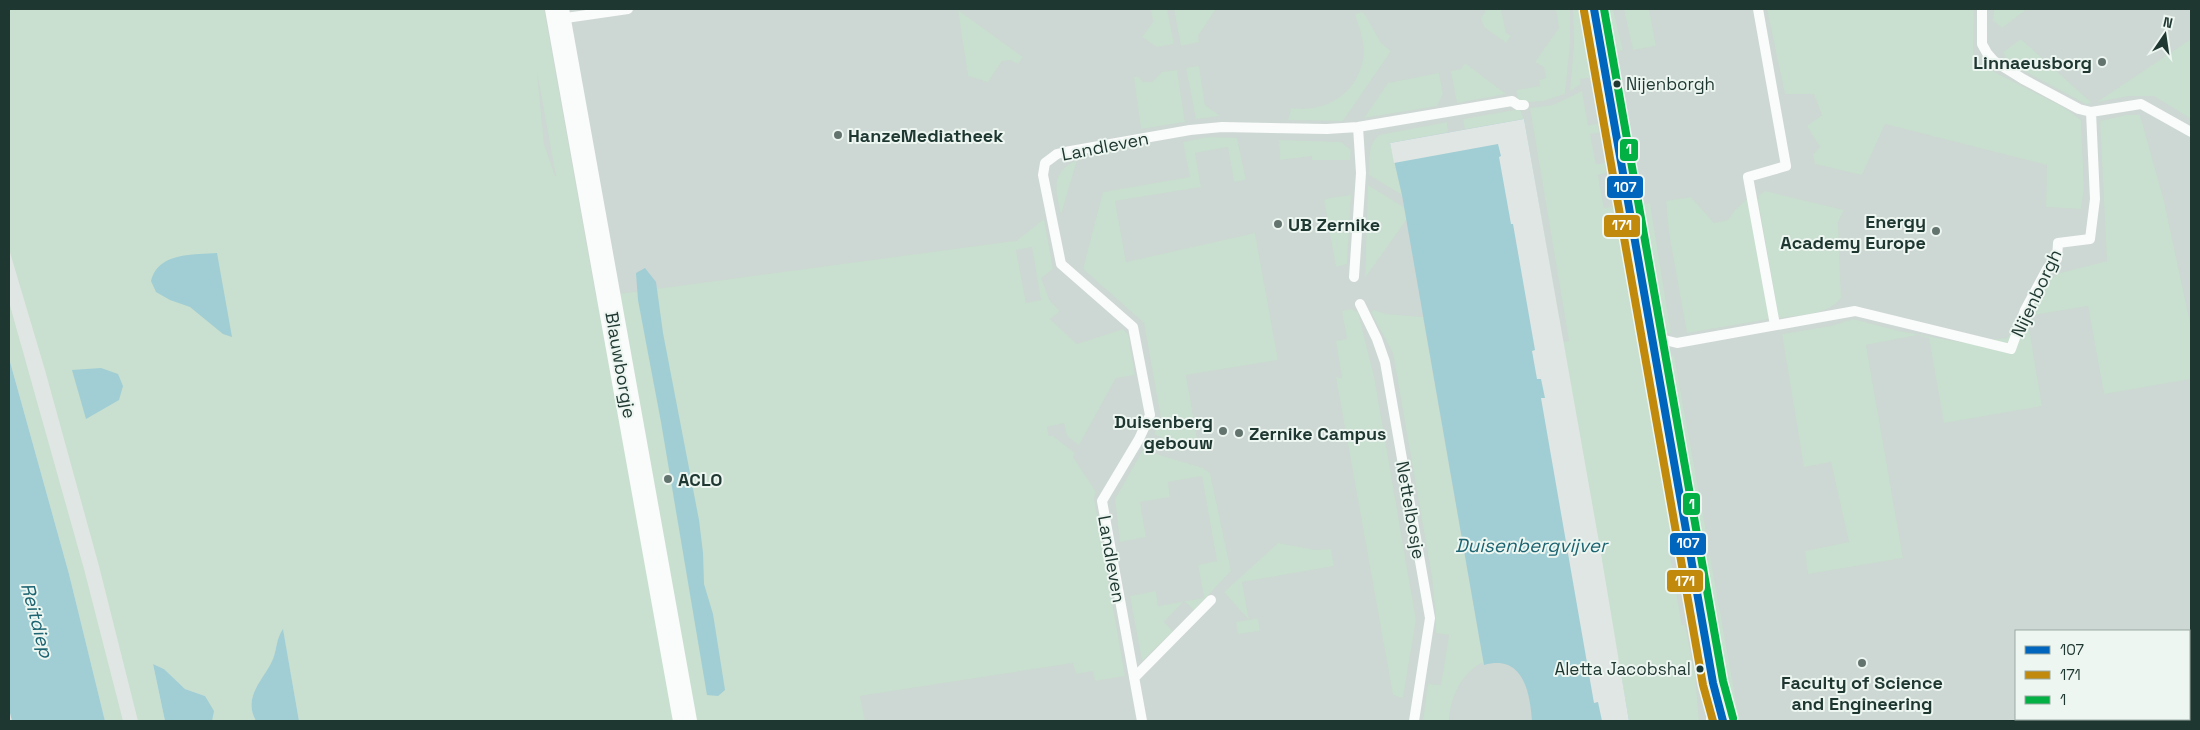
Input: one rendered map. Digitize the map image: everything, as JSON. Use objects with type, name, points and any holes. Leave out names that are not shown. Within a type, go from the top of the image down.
[{"type":"street","name":"Blauwborgje","points":[[558,14],[685,721]]},
{"type":"lane","points":[[558,14],[628,9]]},
{"type":"lane","points":[[1594,9],[1713,683],[1723,721]]},
{"type":"lane","points":[[1758,9],[1786,166],[1748,176],[1775,325]]},
{"type":"lane","points":[[1982,9],[1982,44],[1994,61],[2079,109],[2091,112],[2141,104],[2191,132]]},
{"type":"lane","points":[[1354,278],[1360,173],[1358,127],[1512,101],[1518,105],[1524,105]]},
{"type":"lane","name":"Nijenborgh","points":[[1652,337],[1678,343],[1855,312],[2011,349],[2025,310],[2047,269],[2057,258],[2058,243],[2090,239],[2095,199],[2091,112]]},
{"type":"lane","name":"Landleven","points":[[1142,721],[1102,501],[1139,439],[1150,415],[1133,327],[1061,264],[1044,175],[1045,163],[1057,154],[1065,152],[1190,130],[1222,127],[1327,129],[1358,127]]},
{"type":"lane","name":"Nettelbosje","points":[[1360,304],[1377,339],[1385,362],[1430,618],[1414,721]]},
{"type":"lane","points":[[1134,678],[1211,600]]},
{"type":"lane","points":[[1711,721],[1713,683]]},
{"type":"shaded area","name":"Zernike Campus","points":[[225,9],[2191,9],[2191,721],[330,721]]},
{"type":"green space","name":"ACLO","points":[[9,9],[544,9],[596,297],[1015,242],[1044,219],[1053,269],[1041,278],[1050,301],[1060,311],[1050,319],[1077,344],[1123,329],[1128,334],[1135,375],[1116,378],[1079,445],[1067,436],[1064,423],[1047,427],[1049,436],[1053,436],[1075,453],[1073,457],[1096,492],[1094,498],[1125,676],[1095,681],[1093,671],[1076,674],[1073,663],[860,696],[865,721],[299,721],[283,630],[279,637],[273,660],[253,696],[251,704],[256,721],[212,721],[205,696],[185,689],[164,669],[153,664],[165,721],[138,721],[99,566],[45,370],[9,249]],"holes":[[[537,72],[556,176],[544,144]],[[1032,247],[1041,300],[1026,303],[1016,250]]]},
{"type":"green space","points":[[1151,9],[1167,9],[1174,44],[1157,47],[1142,37],[1153,22]]},
{"type":"green space","points":[[1174,9],[1216,9],[1198,36],[1199,42],[1181,46]]},
{"type":"green space","points":[[1483,9],[1501,9],[1506,33],[1511,36],[1506,43],[1484,27],[1481,18],[1486,11]]},
{"type":"green space","points":[[1556,9],[1570,9],[1570,45],[1565,94],[1543,101],[1519,103],[1516,90],[1540,86],[1539,80],[1546,78],[1544,67],[1535,62],[1559,28]]},
{"type":"green space","points":[[1573,9],[1584,9],[1596,77],[1580,79],[1581,84],[1570,91],[1574,45]]},
{"type":"green space","points":[[1604,9],[1613,9],[1623,50],[1612,53]]},
{"type":"green space","points":[[1624,9],[1649,9],[1656,46],[1633,50]]},
{"type":"green space","points":[[1767,9],[1974,9],[1973,61],[2063,107],[2081,120],[2084,189],[2081,209],[2046,207],[2047,165],[1885,124],[1862,175],[1815,164],[1813,155],[1820,147],[1807,126],[1822,115],[1814,94],[1785,94]]},
{"type":"green space","points":[[1994,9],[2027,9],[2002,28],[1993,21]]},
{"type":"green space","points":[[958,10],[1023,57],[1018,64],[1010,60],[1002,61],[988,82],[968,76]]},
{"type":"green space","points":[[1362,12],[1381,43],[1391,51],[1343,121],[1288,120],[1291,108],[1304,109],[1327,104],[1338,99],[1354,82],[1360,71],[1364,53],[1362,36],[1355,14]]},
{"type":"green space","points":[[2021,39],[2092,103],[2086,104],[2009,63],[2003,52]]},
{"type":"green space","points":[[2191,39],[2191,119],[2154,96],[2129,96],[2097,102]]},
{"type":"green space","points":[[1465,63],[1506,94],[1457,103],[1451,71],[1461,69]]},
{"type":"green space","points":[[1199,66],[1205,105],[1220,116],[1196,119],[1186,68]]},
{"type":"green space","points":[[1177,70],[1185,122],[1141,129],[1134,77],[1139,77],[1143,82],[1152,82],[1162,72]]},
{"type":"green space","points":[[1439,73],[1443,94],[1437,106],[1364,118],[1388,83]]},
{"type":"green space","points":[[1582,91],[1588,125],[1598,124],[1599,133],[1590,134],[1596,164],[1605,163],[1606,173],[1598,175],[1604,208],[1619,205],[1681,553],[1670,556],[1682,625],[1685,624],[1695,673],[1699,721],[1629,721],[1563,342],[1569,341],[1530,108],[1553,105]]},
{"type":"green space","points":[[1520,109],[1524,119],[1465,129],[1463,119]]},
{"type":"green space","points":[[2126,115],[2140,115],[2164,201],[2191,327],[2191,379],[2104,394],[2088,306],[2027,316],[2042,406],[1944,423],[1929,338],[1917,335],[1866,345],[1903,558],[1808,574],[1805,551],[1849,542],[1831,462],[1804,467],[1782,334],[1831,326],[1853,319],[1899,331],[1965,343],[2007,338],[2047,282],[2060,273],[2107,261],[2100,121]]},
{"type":"green space","points":[[1447,122],[1448,132],[1391,143],[1402,195],[1369,175],[1371,148],[1379,135]]},
{"type":"green space","points":[[1208,137],[1237,138],[1246,180],[1234,182],[1228,147],[1195,153],[1201,187],[1115,201],[1126,262],[1255,233],[1278,360],[1186,375],[1198,445],[1180,446],[1154,434],[1161,418],[1144,323],[1083,269],[1103,192],[1190,177],[1183,142]]},
{"type":"green space","points":[[1279,140],[1341,142],[1351,150],[1350,160],[1312,160],[1312,156],[1280,160]]},
{"type":"green space","points":[[1077,160],[1061,215],[1056,190],[1058,177],[1068,165]]},
{"type":"green space","points":[[1368,185],[1405,208],[1407,219],[1365,278]]},
{"type":"green space","points":[[1765,191],[1844,210],[1838,222],[1841,298],[1836,304],[1813,313],[1779,318],[1758,200],[1759,195]]},
{"type":"green space","points":[[1351,195],[1347,264],[1336,267],[1324,200]]},
{"type":"green space","points":[[1691,197],[1714,223],[1728,220],[1734,211],[1747,199],[1769,319],[1687,333],[1669,233],[1666,201]]},
{"type":"green space","points":[[1650,203],[1671,333],[1661,334],[1638,205]]},
{"type":"green space","points":[[9,302],[84,569],[123,721],[105,721],[69,574],[9,358]]},
{"type":"green space","points":[[1351,309],[1358,312],[1374,376],[1416,620],[1403,698],[1393,695],[1336,377],[1342,378],[1336,341],[1347,339],[1342,311]]},
{"type":"green space","points":[[1374,310],[1386,314],[1423,317],[1484,665],[1481,663],[1474,668],[1462,681],[1454,696],[1449,721],[1423,721],[1428,684],[1441,685],[1449,635],[1436,633],[1432,577],[1393,353],[1371,312]]},
{"type":"green space","points":[[1674,355],[1709,548],[1699,549],[1665,356]]},
{"type":"green space","points":[[1143,450],[1203,468],[1210,473],[1231,571],[1194,610],[1184,601],[1204,598],[1198,565],[1217,561],[1202,476],[1168,482],[1170,497],[1140,502],[1146,537],[1120,542],[1115,499]]},
{"type":"green space","points":[[1278,543],[1316,550],[1331,549],[1334,566],[1242,582],[1249,620],[1224,592]]},
{"type":"green space","points":[[1710,556],[1740,721],[1731,721],[1701,558]]},
{"type":"green space","points":[[1156,591],[1158,606],[1183,602],[1164,622],[1173,631],[1142,661],[1130,596]]},
{"type":"green space","points":[[1258,618],[1260,631],[1238,634],[1236,622]]},
{"type":"water","name":"Duisenbergvijver","points":[[1524,119],[1629,721],[1532,721],[1526,688],[1516,670],[1508,665],[1497,663],[1484,665],[1402,195],[1390,143]]},
{"type":"water","points":[[217,253],[232,337],[223,334],[190,307],[170,300],[156,292],[151,281],[161,265],[169,260],[187,255]]},
{"type":"water","points":[[645,268],[656,282],[663,333],[699,520],[704,584],[713,614],[725,690],[718,696],[707,695],[661,422],[638,300],[636,273]]},
{"type":"water","name":"Reitdiep","points":[[9,358],[69,574],[105,721],[12,721],[9,709]]},
{"type":"water","points":[[101,368],[118,374],[123,386],[119,400],[86,419],[72,370]]},
{"type":"water","points":[[283,629],[299,721],[256,721],[251,704],[253,696],[273,659],[279,636]]},
{"type":"water","points":[[153,664],[164,669],[185,689],[205,696],[214,711],[212,721],[165,721]]},
{"type":"pier","points":[[1524,119],[1629,721],[1602,721],[1598,702],[1594,703],[1541,398],[1545,398],[1541,379],[1537,379],[1532,351],[1535,350],[1498,144],[1394,163],[1390,143]]},
{"type":"transit line","name":"107","points":[[1594,9],[1713,683],[1723,721]]},
{"type":"transit line","name":"1","points":[[1604,9],[1723,681],[1733,718]]},
{"type":"transit line","name":"171","points":[[1584,11],[1703,685],[1713,721]]},
{"type":"place","name":"Linnaeusborg","points":[[2102,62]]},
{"type":"place","name":"Nijenborgh","points":[[1617,84]]},
{"type":"place","name":"HanzeMediatheek","points":[[838,135]]},
{"type":"place","name":"UB Zernike","points":[[1278,224]]},
{"type":"place","name":"Energy Academy Europe","points":[[1936,231]]},
{"type":"place","name":"Duisenberg gebouw","points":[[1223,431]]},
{"type":"place","name":"Zernike Campus","points":[[1239,433]]},
{"type":"place","name":"ACLO","points":[[668,479]]},
{"type":"place","name":"Faculty of Science and Engineering","points":[[1862,663]]},
{"type":"place","name":"Aletta Jacobshal","points":[[1700,669]]}]
